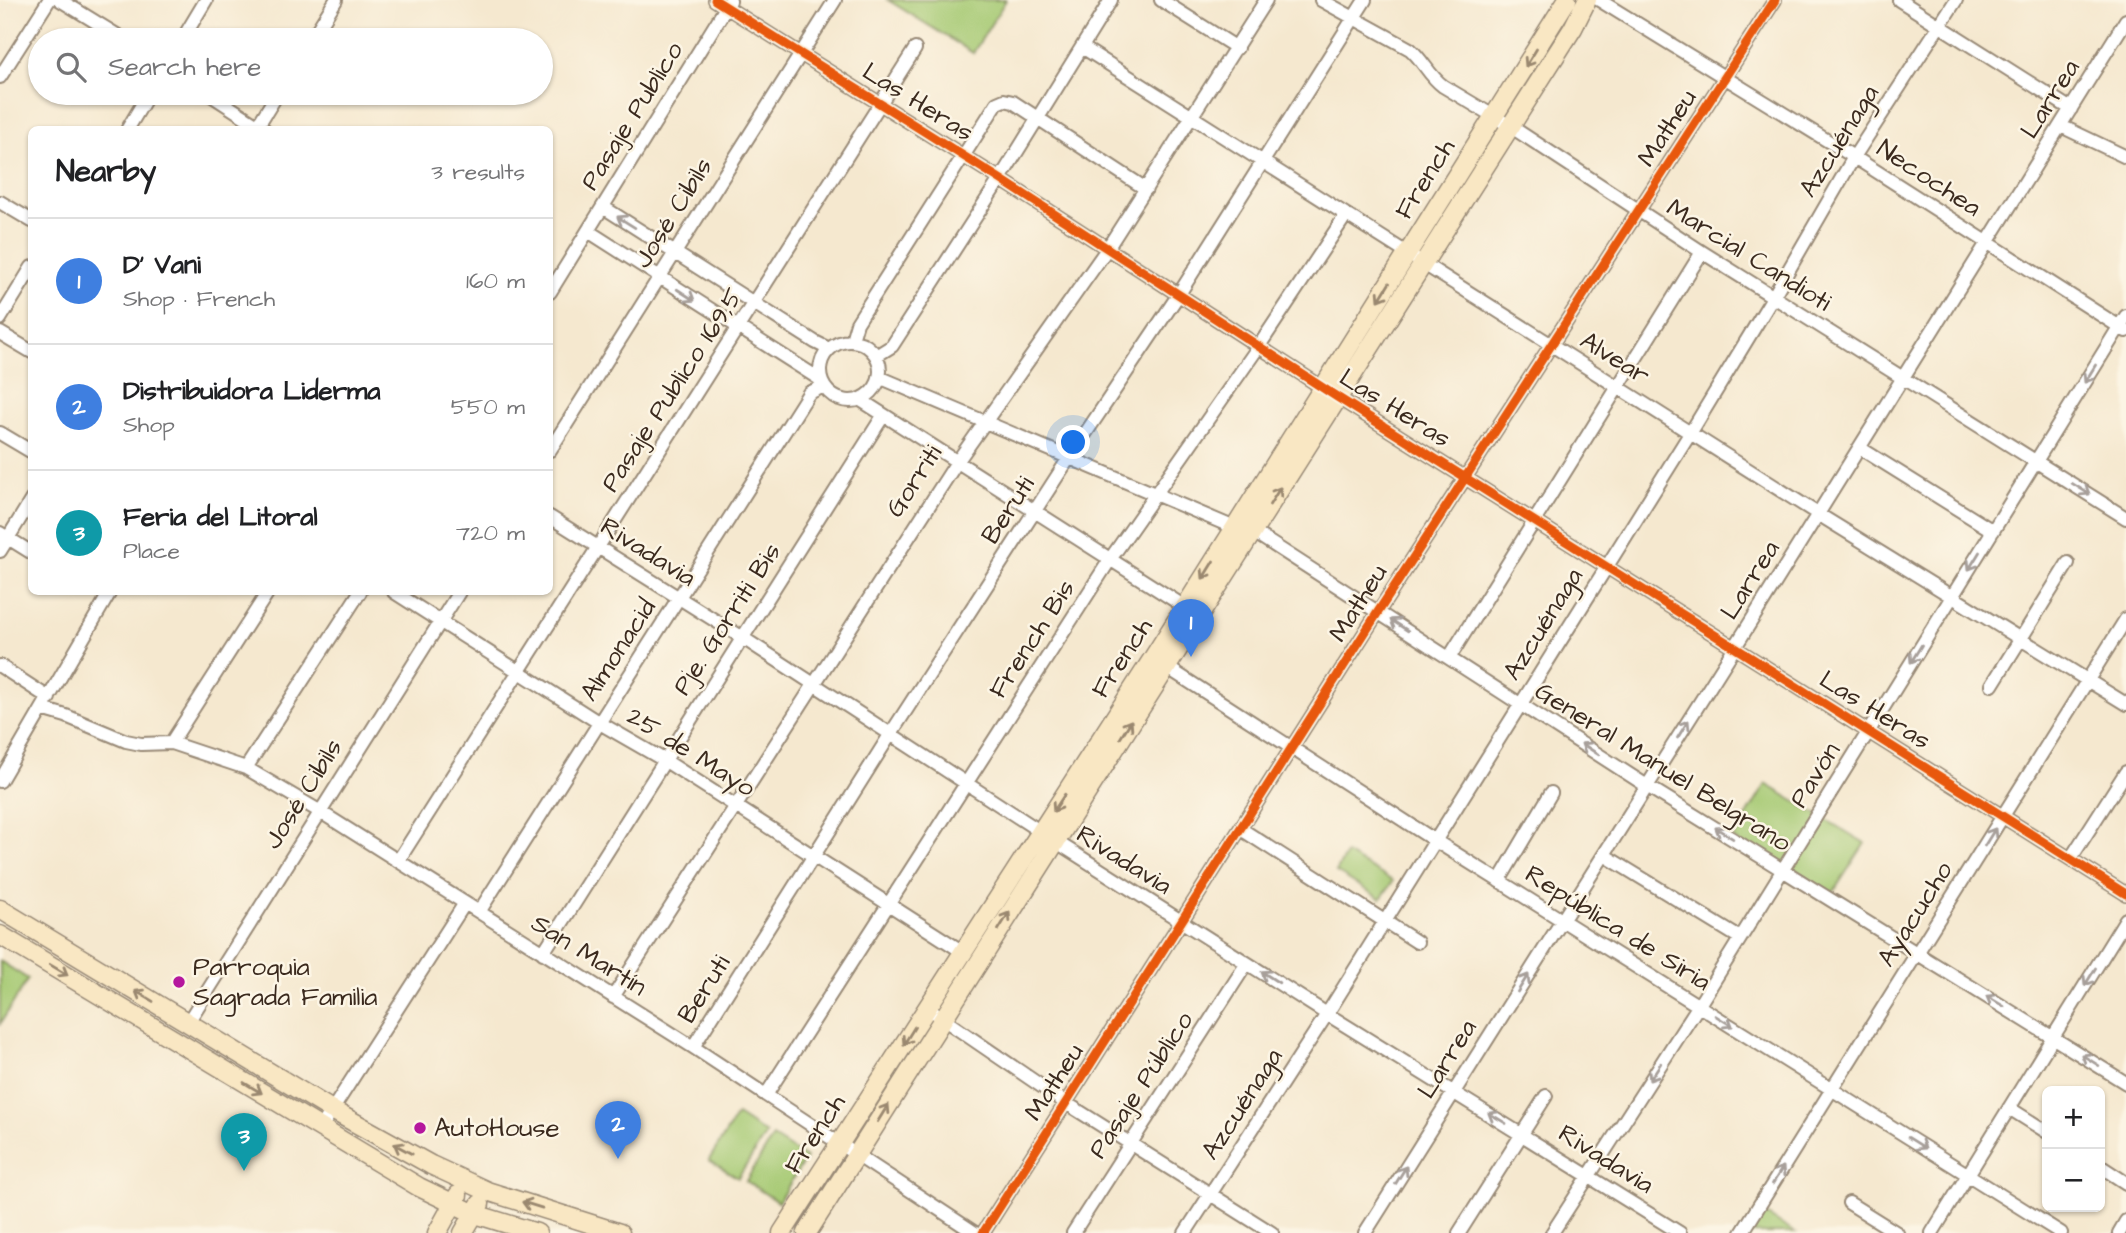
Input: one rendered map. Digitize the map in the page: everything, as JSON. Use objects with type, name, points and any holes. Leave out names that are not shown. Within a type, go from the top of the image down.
[{"type":"main road","name":"French","points":[[1503,122],[1567,0]]},
{"type":"main road","name":"French","points":[[807,1233],[943,1018],[1048,837],[1503,122],[1573,28],[1587,0]]},
{"type":"main road","name":"French","points":[[1160,662],[1185,607],[1244,529]]},
{"type":"main road","name":"French","points":[[782,1233],[963,952],[1048,837]]},
{"type":"main road","points":[[0,909],[332,1110],[463,1182],[620,1233]]},
{"type":"main road","points":[[0,935],[320,1129],[454,1205],[537,1233]]},
{"type":"main road","points":[[437,1233],[454,1205],[463,1182]]},
{"type":"main road","points":[[463,1233],[487,1191]]},
{"type":"street","points":[[32,28],[50,0]]},
{"type":"street","points":[[60,0],[106,28]]},
{"type":"street","points":[[189,28],[206,0]]},
{"type":"street","points":[[318,28],[336,0]]},
{"type":"street","name":"José Cibils","points":[[553,445],[835,0]]},
{"type":"street","points":[[876,356],[892,346],[1111,0]]},
{"type":"street","points":[[1161,0],[1237,48]]},
{"type":"street","name":"Gorriti","points":[[613,997],[957,462],[1107,248],[1266,0]]},
{"type":"street","name":"Marcial Candioti","points":[[1321,0],[1410,49],[1435,80],[1637,211],[2126,518]]},
{"type":"street","name":"Beruti","points":[[693,1048],[1069,458],[1180,295],[1365,0]]},
{"type":"street","name":"Necochea","points":[[1599,0],[2124,325]]},
{"type":"street","name":"Matheu","points":[[983,1233],[1378,612],[1775,0]]},
{"type":"street","points":[[1899,0],[2071,108]]},
{"type":"street","name":"Azcuénaga","points":[[1185,1233],[1327,1014],[1521,704],[1691,432],[1854,157],[1956,0]]},
{"type":"street","name":"Las Heras","points":[[724,2],[1330,393],[2126,894]]},
{"type":"street","name":"Pasaje Publico","points":[[553,287],[724,2]]},
{"type":"street","name":"Larrea","points":[[1365,1233],[1860,448],[2126,20]]},
{"type":"street","points":[[0,77],[28,34]]},
{"type":"street","name":"Alvear","points":[[1082,47],[1818,514],[2126,704]]},
{"type":"street","name":"Pasaje Publico 169,5","points":[[398,861],[915,49]]},
{"type":"street","points":[[852,340],[853,329],[997,103],[1004,100],[1013,102],[1146,188]]},
{"type":"street","points":[[129,126],[142,105]]},
{"type":"street","points":[[225,105],[256,126]]},
{"type":"street","points":[[260,126],[271,105]]},
{"type":"street","points":[[2061,126],[2126,156]]},
{"type":"street","points":[[0,202],[28,218]]},
{"type":"street","points":[[603,207],[815,342],[829,348]]},
{"type":"street","name":"French Bis","points":[[766,1094],[1111,558],[1259,346],[1346,215]]},
{"type":"street","points":[[588,231],[823,383],[839,399],[859,399],[872,391],[879,377],[876,356],[870,348],[852,340],[836,344],[829,348],[821,364],[823,383]]},
{"type":"street","points":[[1449,658],[1702,252]]},
{"type":"street","points":[[0,319],[28,274]]},
{"type":"street","name":"Pavón","points":[[1552,1233],[1699,1005],[2035,461],[2124,325]]},
{"type":"street","points":[[0,333],[28,350]]},
{"type":"street","points":[[879,377],[1244,529]]},
{"type":"street","name":"Almonacid","points":[[479,912],[809,393],[823,383]]},
{"type":"street","points":[[859,399],[1185,607]]},
{"type":"street","name":"Pje. Gorriti Bis","points":[[543,953],[883,416]]},
{"type":"street","points":[[0,433],[28,450]]},
{"type":"street","points":[[1860,448],[1993,531]]},
{"type":"street","points":[[0,551],[4,536],[28,504]]},
{"type":"street","name":"Rivadavia","points":[[553,519],[1327,1014],[1679,1233]]},
{"type":"street","name":"General Manuel Belgrano","points":[[1244,529],[1647,786],[2126,1083]]},
{"type":"street","points":[[4,536],[28,551]]},
{"type":"street","points":[[1992,685],[2068,563]]},
{"type":"street","points":[[0,781],[4,764],[46,703],[103,595]]},
{"type":"street","points":[[171,743],[266,595]]},
{"type":"street","points":[[246,768],[357,595]]},
{"type":"street","name":"25 de Mayo","points":[[399,595],[598,722],[664,760],[963,952]]},
{"type":"street","name":"José Cibils","points":[[188,1022],[457,595]]},
{"type":"street","name":"Ayacucho","points":[[1742,1233],[2126,619]]},
{"type":"street","name":"República de Siria","points":[[1160,662],[1434,841],[2061,1233]]},
{"type":"street","points":[[0,667],[46,703]]},
{"type":"street","name":"San Martín","points":[[46,703],[66,716],[126,741],[141,744],[171,743],[246,768],[319,811],[766,1094],[975,1233]]},
{"type":"street","points":[[2071,858],[2126,772]]},
{"type":"street","points":[[1499,881],[1551,793]]},
{"type":"street","points":[[1241,829],[1417,942]]},
{"type":"street","points":[[1604,855],[1740,938]]},
{"type":"street","points":[[320,1129],[465,903]]},
{"type":"street","points":[[1932,1233],[2126,919]]},
{"type":"street","name":"Pasaje Público","points":[[1073,1233],[1247,963]]},
{"type":"street","points":[[927,1007],[1066,1103],[1272,1233]]},
{"type":"street","points":[[1459,1233],[1546,1096]]},
{"type":"street","points":[[2009,1108],[2042,1129]]},
{"type":"street","points":[[2105,1169],[2126,1182]]},
{"type":"street","points":[[1849,1203],[1897,1233]]},
{"type":"street","points":[[2119,1233],[2126,1221]]},
{"type":"green space","points":[[888,0],[1006,0],[973,53]]},
{"type":"green space","points":[[1766,784],[1865,843],[1829,899],[1733,839]]},
{"type":"green space","points":[[1346,854],[1393,881],[1381,899],[1336,872]]},
{"type":"green space","points":[[0,961],[28,979],[0,1024]]},
{"type":"green space","points":[[737,1115],[766,1134],[738,1178],[709,1160]]},
{"type":"green space","points":[[773,1137],[806,1158],[778,1202],[746,1181]]},
{"type":"green space","points":[[1763,1213],[1795,1233],[1750,1233]]},
{"type":"cycle path","points":[[715,0],[1000,179],[1337,397],[2126,894]]},
{"type":"cycle path","points":[[983,1233],[1378,612],[1775,0]]},
{"type":"place","name":"D' Vani","points":[[1191,657]]},
{"type":"place","name":"Parroquia Sagrada Familia","points":[[179,982]]},
{"type":"place","name":"AutoHouse","points":[[420,1128]]},
{"type":"place","name":"Distribuidora Liderma","points":[[618,1159]]},
{"type":"place","name":"Feria del Litoral","points":[[244,1171]]}]
